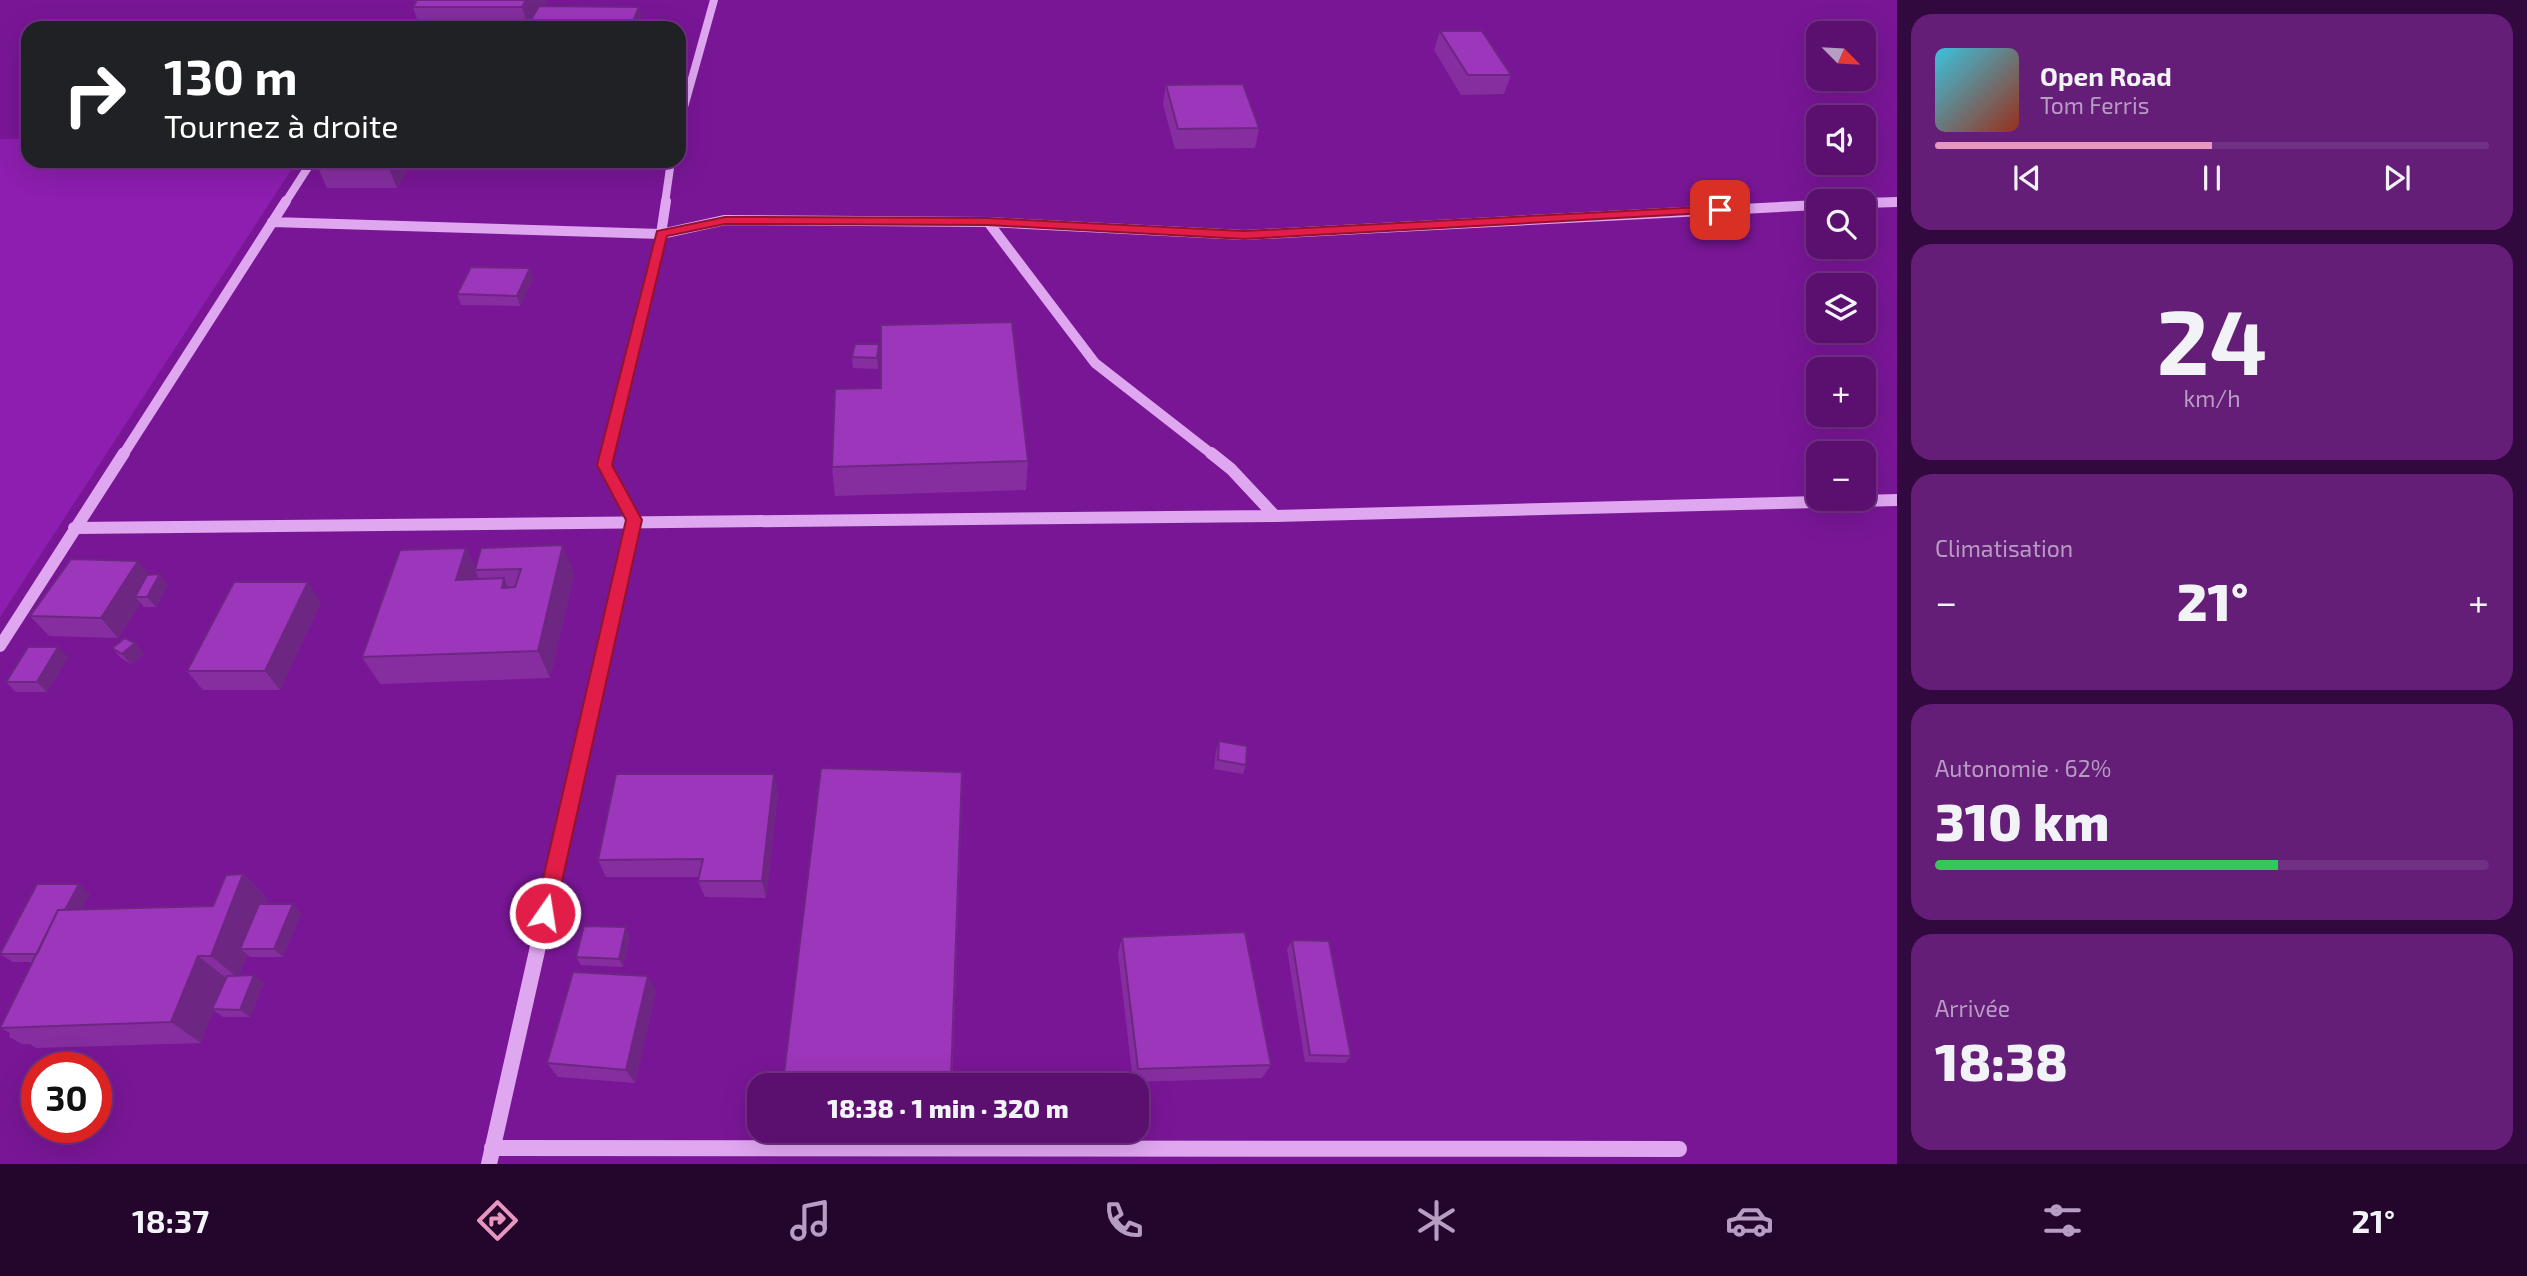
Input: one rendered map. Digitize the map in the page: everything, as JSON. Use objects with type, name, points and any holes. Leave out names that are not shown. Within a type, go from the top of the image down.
[{"type":"street","points":[[686,100],[714,0]]},
{"type":"street","points":[[0,646],[307,168]]},
{"type":"street","points":[[670,168],[661,234],[604,465],[634,520],[490,1156],[1679,1149]]},
{"type":"street","points":[[1876,203],[1897,202]]},
{"type":"street","points":[[272,222],[661,234],[725,220],[988,222],[1244,235],[1806,206]]},
{"type":"street","points":[[988,222],[1095,363],[1231,469],[1275,516]]},
{"type":"street","points":[[74,528],[634,520],[1275,516],[1897,500]]},
{"type":"shaded area","points":[[0,139],[21,139],[21,168],[292,168],[0,617]]},
{"type":"building","points":[[417,0],[526,0],[522,7],[413,7]]},
{"type":"building","points":[[539,6],[639,7],[633,21],[530,21]]},
{"type":"building","points":[[1440,31],[1482,31],[1511,75],[1468,75]]},
{"type":"building","points":[[1243,84],[1259,128],[1178,129],[1166,85]]},
{"type":"building","points":[[471,267],[530,268],[517,296],[457,294]]},
{"type":"building","points":[[1012,322],[1028,461],[832,467],[835,389],[881,388],[881,325]]},
{"type":"building","points":[[855,344],[879,344],[877,358],[852,357]]},
{"type":"building","points":[[563,545],[538,651],[362,657],[400,550],[466,548],[456,580],[504,578],[502,588],[515,587],[521,569],[475,570],[481,548]]},
{"type":"building","points":[[71,559],[138,561],[101,618],[30,616]]},
{"type":"building","points":[[160,574],[147,597],[135,597],[147,575]]},
{"type":"building","points":[[234,582],[308,582],[265,671],[187,671]]},
{"type":"building","points":[[125,638],[135,643],[122,654],[112,648]]},
{"type":"building","points":[[28,647],[58,647],[37,682],[6,682]]},
{"type":"building","points":[[1219,741],[1247,746],[1246,765],[1218,760]]},
{"type":"building","points":[[821,768],[962,772],[951,1073],[784,1073]]},
{"type":"building","points":[[616,774],[774,774],[762,881],[698,881],[703,859],[598,860]]},
{"type":"building","points":[[243,874],[211,956],[198,956],[171,1022],[0,1028],[58,910],[213,906],[226,875]]},
{"type":"building","points":[[37,884],[79,884],[65,910],[58,910],[37,954],[0,954]]},
{"type":"building","points":[[259,904],[293,904],[274,949],[240,949]]},
{"type":"building","points":[[584,926],[626,927],[619,959],[576,957]]},
{"type":"building","points":[[1245,932],[1271,1065],[1138,1069],[1122,937]]},
{"type":"building","points":[[1292,940],[1329,941],[1351,1056],[1310,1055]]},
{"type":"building","points":[[573,972],[648,976],[626,1070],[547,1063]]},
{"type":"building","points":[[254,975],[240,1010],[212,1009],[227,976]]},
{"type":"route","points":[[545,913],[634,520],[604,465],[661,234],[725,220],[751,220],[988,222],[1244,235],[1720,210]]}]
